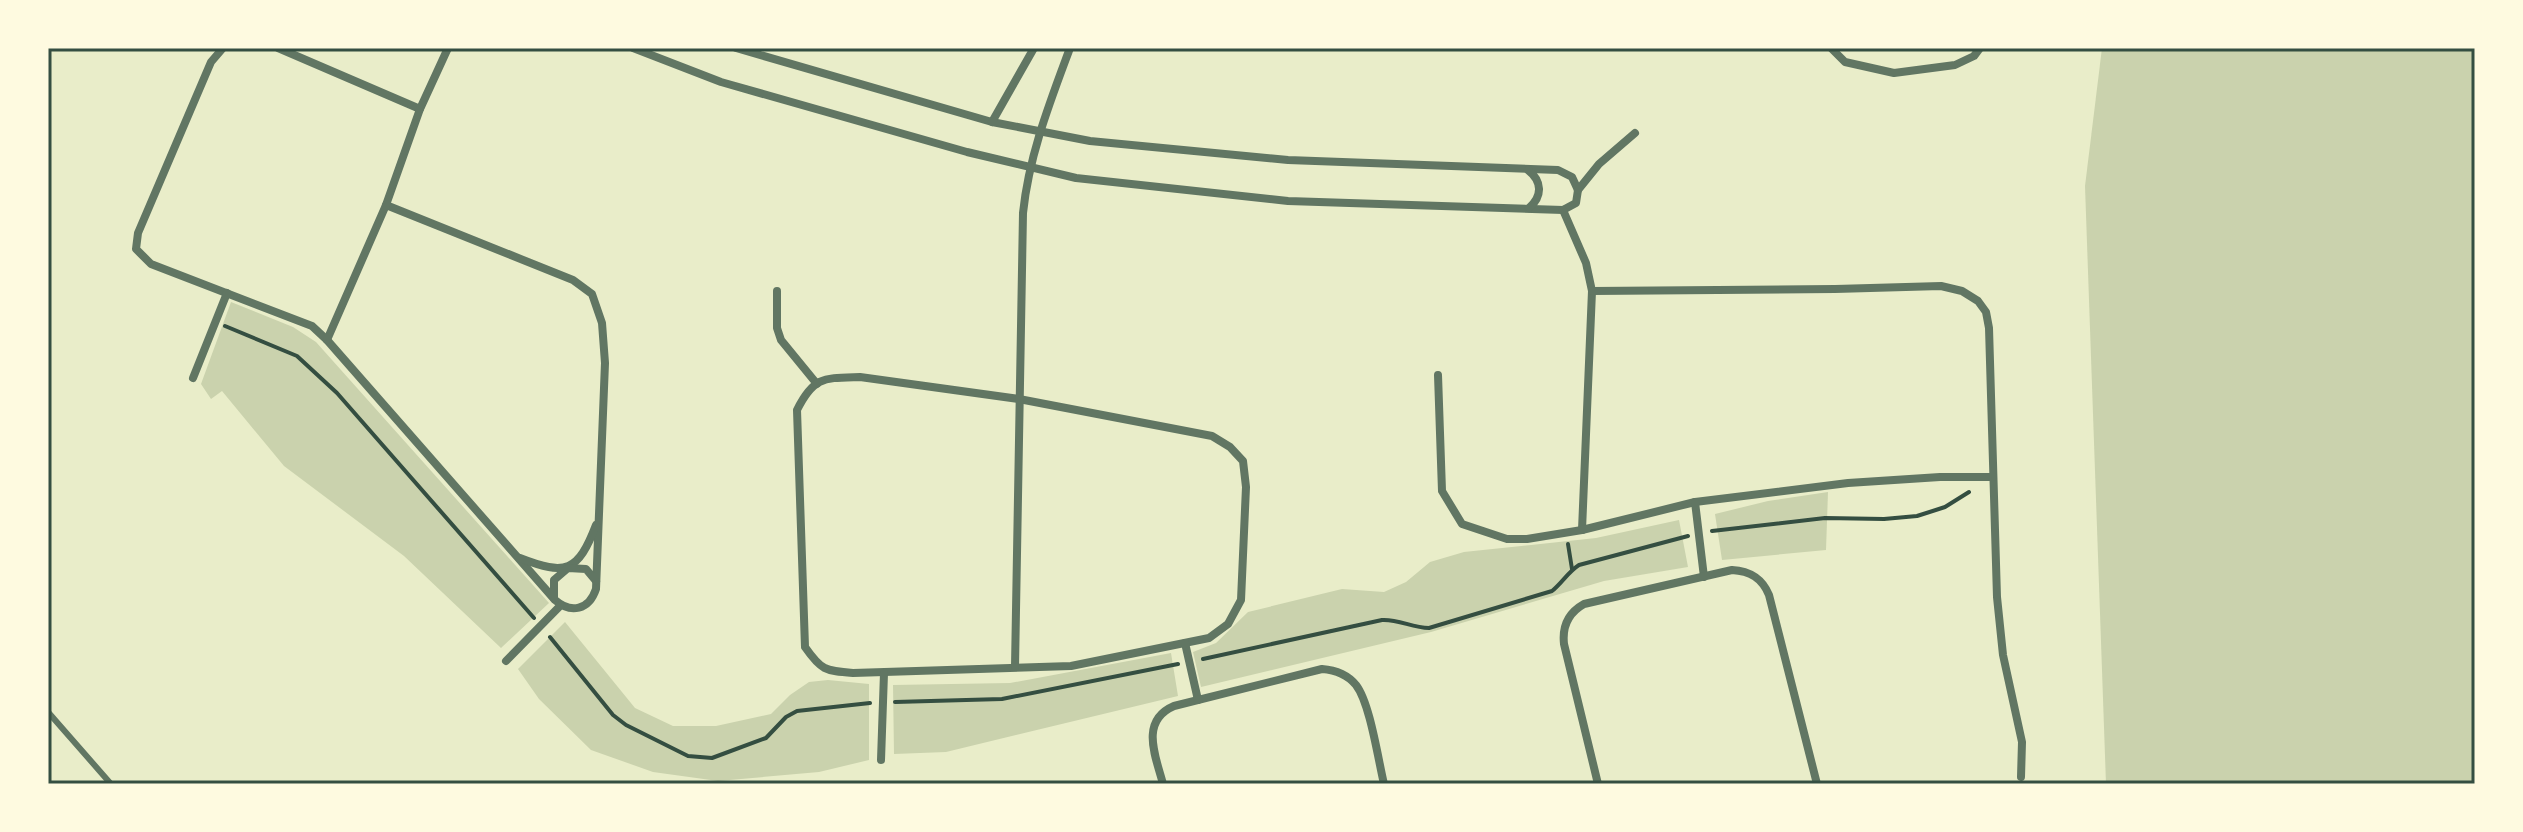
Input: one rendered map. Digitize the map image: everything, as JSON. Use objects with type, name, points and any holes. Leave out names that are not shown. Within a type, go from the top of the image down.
[{"type":"street","points":[[223,48],[211,62],[138,233],[136,249],[151,264],[312,326],[558,602],[576,609],[584,607],[594,597],[597,582],[605,363],[602,323],[592,294],[573,280],[386,205]]},
{"type":"street","points":[[278,48],[420,109]]},
{"type":"street","points":[[327,340],[386,205],[420,109],[448,48]]},
{"type":"street","points":[[633,48],[721,82],[967,152],[1076,178],[1288,201],[1563,210],[1576,203],[1578,190],[1599,164],[1635,133]]},
{"type":"street","points":[[736,48],[992,122],[1090,141],[1288,160],[1558,170],[1572,177],[1578,190]]},
{"type":"street","points":[[992,122],[1034,48]]},
{"type":"street","points":[[1015,667],[1022,231],[1030,167],[1039,132],[1070,48]]},
{"type":"street","points":[[1831,48],[1845,62],[1894,73],[1955,65],[1974,56],[1980,48]]},
{"type":"street","points":[[1528,170],[1537,178],[1540,192],[1529,209]]},
{"type":"street","points":[[1563,210],[1586,263],[1592,291],[1582,530]]},
{"type":"street","points":[[1592,291],[1941,286],[1962,291],[1982,306],[1989,320],[1998,611],[2006,670],[2022,742],[2021,777]]},
{"type":"street","points":[[777,291],[777,328],[781,340],[817,384]]},
{"type":"street","points":[[193,378],[227,293]]},
{"type":"street","points":[[1438,375],[1442,491],[1462,524],[1507,539],[1582,530],[1695,502],[1848,483],[1993,477]]},
{"type":"street","points":[[860,377],[1019,399],[1212,436],[1230,447],[1243,461],[1246,487],[1241,600],[1228,624],[1209,638],[1071,666],[884,673],[834,672],[818,665],[805,647],[797,410],[806,392],[817,384],[826,378],[860,377]]},
{"type":"street","points":[[1695,502],[1704,577]]},
{"type":"street","points":[[506,661],[558,602],[554,580],[584,554],[599,517]]},
{"type":"street","points":[[517,557],[542,567],[586,569],[597,582]]},
{"type":"street","points":[[1598,784],[1564,644],[1565,623],[1584,604],[1740,571],[1755,576],[1766,587],[1817,784]]},
{"type":"street","points":[[1185,643],[1198,700]]},
{"type":"street","points":[[1163,784],[1151,736],[1157,718],[1168,709],[1322,669],[1350,678],[1361,694],[1384,784]]},
{"type":"street","points":[[881,760],[884,673]]},
{"type":"lane","points":[[48,712],[111,784]]},
{"type":"path","points":[[215,322],[297,356],[337,393],[540,625],[613,715],[626,725],[688,756],[712,758],[766,738],[786,717],[797,711],[883,702],[1002,699],[1382,620],[1395,619],[1429,628],[1552,591],[1579,565],[1699,533],[1825,518],[1917,516],[1945,507],[1969,492]]},
{"type":"path","points":[[1566,533],[1572,569]]},
{"type":"green space","points":[[2102,48],[2475,48],[2475,784],[2106,784],[2085,186]]},
{"type":"green space","points":[[231,302],[293,327],[316,342],[549,603],[501,648],[404,556],[284,466],[222,391],[211,399],[201,384]]},
{"type":"green space","points":[[1828,492],[1826,550],[1722,560],[1715,514],[1768,501]]},
{"type":"green space","points":[[1679,520],[1688,567],[1604,581],[1431,632],[1201,687],[1193,652],[1216,643],[1248,612],[1342,589],[1384,592],[1406,582],[1430,562],[1464,552],[1596,538]]},
{"type":"green space","points":[[565,622],[635,708],[673,726],[716,726],[771,714],[809,682],[828,680],[869,684],[869,760],[819,772],[718,781],[653,772],[591,750],[539,699],[518,669]]},
{"type":"green space","points":[[1171,653],[1178,696],[946,752],[894,754],[893,685],[1010,683]]}]
